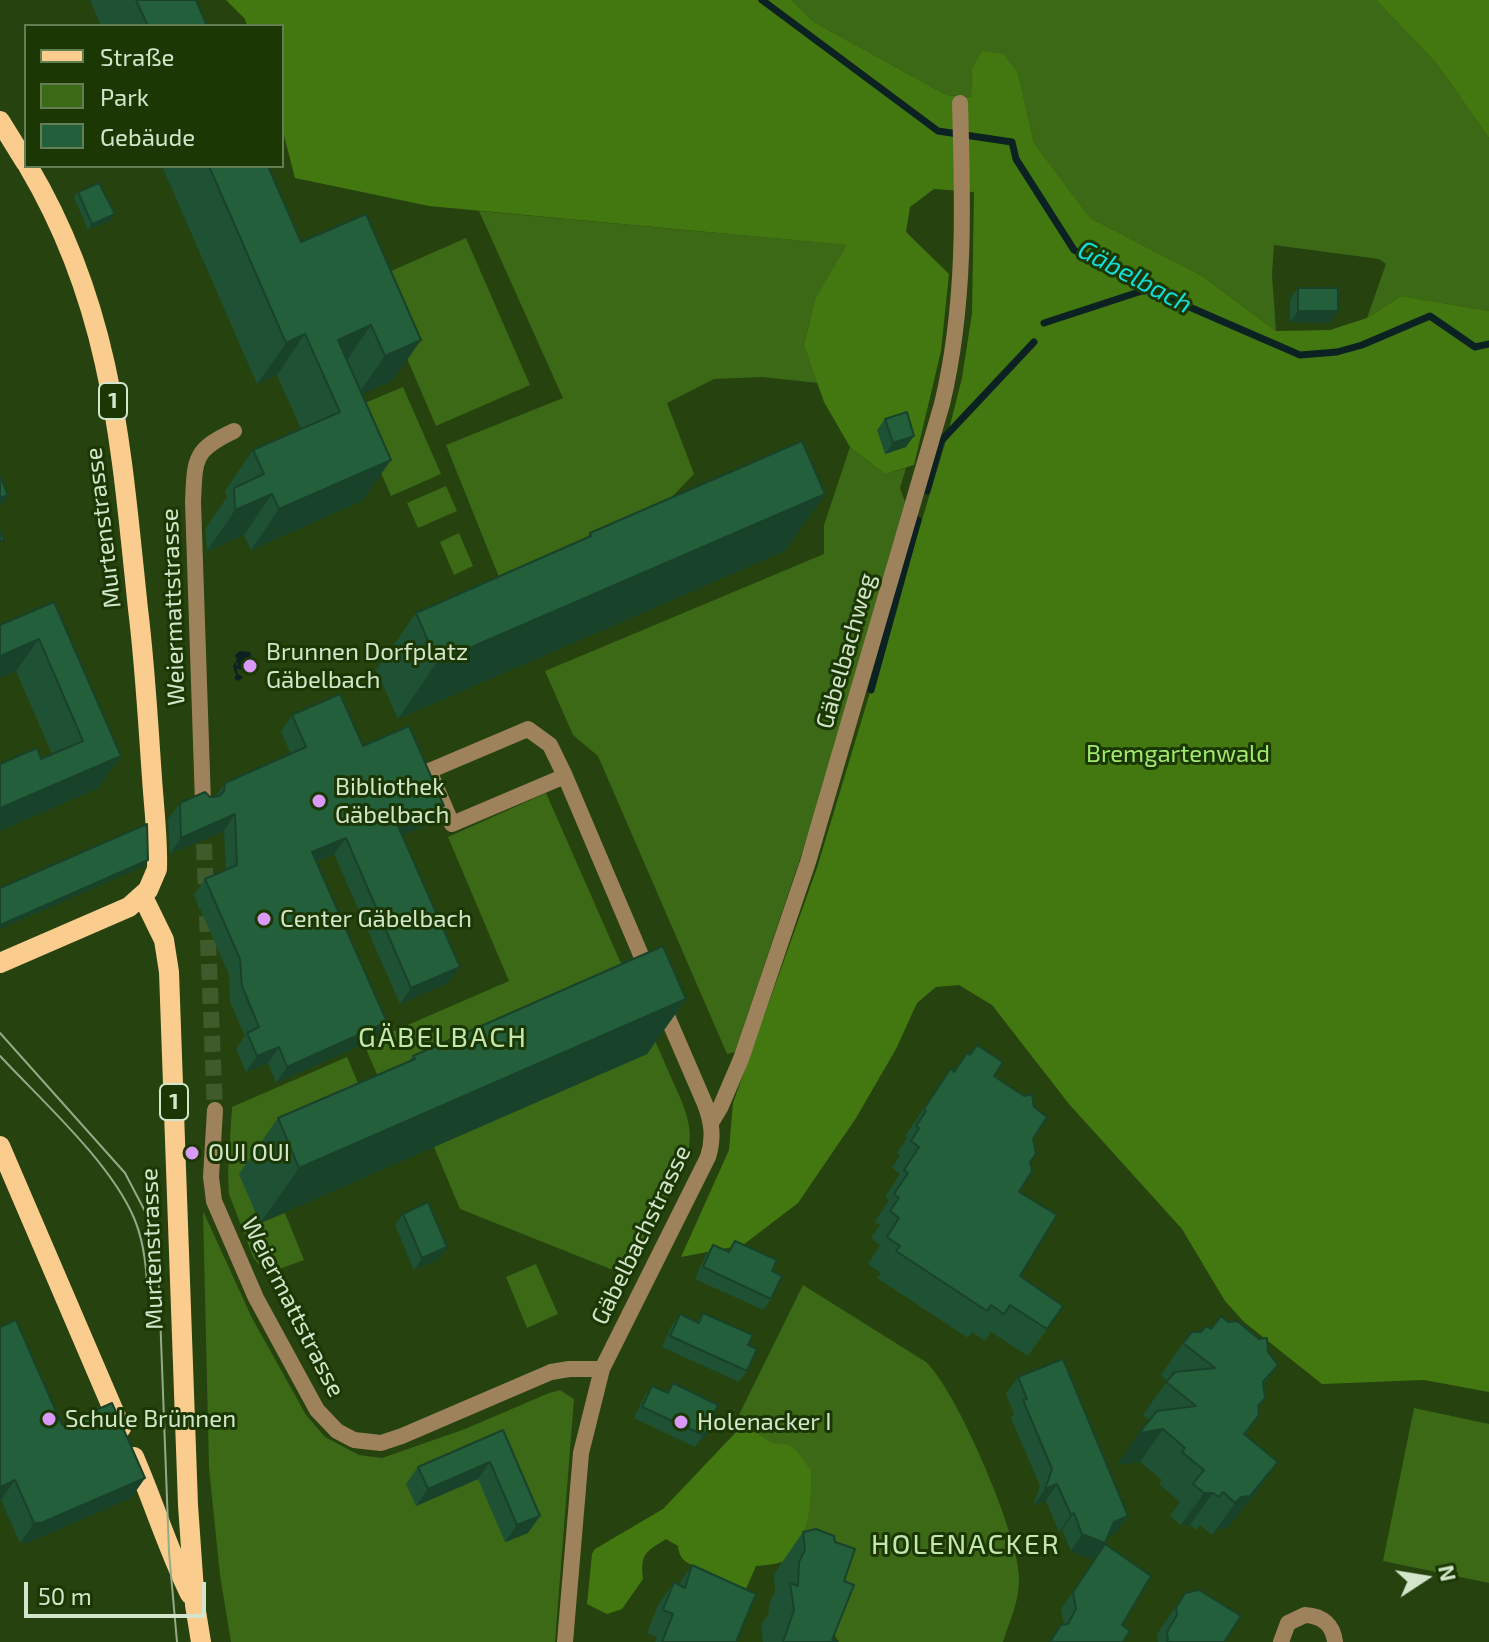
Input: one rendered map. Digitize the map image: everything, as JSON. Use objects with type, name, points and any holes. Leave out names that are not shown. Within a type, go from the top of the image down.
[{"type":"main road","name":"Murtenstrasse","points":[[0,121],[24,159]]},
{"type":"main road","name":"Murtenstrasse","points":[[29,168],[60,224],[85,287],[107,365],[117,420],[144,662],[156,840],[155,877],[143,897],[164,940],[169,972],[188,1505],[195,1605],[201,1642]]},
{"type":"main road","points":[[0,963],[129,907],[143,897]]},
{"type":"main road","name":"Murtenstrasse","points":[[0,1146],[146,1486],[169,1552],[195,1605]]},
{"type":"street","name":"Gäbelbachweg","points":[[711,1123],[741,1059],[808,862],[942,404],[959,312],[960,103]]},
{"type":"street","name":"Weiermattstrasse","points":[[203,803],[194,475],[200,453],[208,444],[234,431]]},
{"type":"street","name":"Gäbelbachstrasse","points":[[565,776],[452,824],[429,771],[528,729],[550,745],[565,776],[705,1104],[711,1123],[708,1157],[602,1369],[581,1453],[565,1642]]},
{"type":"street","name":"Weiermattstrasse","points":[[215,1110],[211,1177],[214,1201],[268,1321],[317,1410],[337,1431],[360,1442],[381,1443],[551,1372],[602,1369]]},
{"type":"street","points":[[1281,1642],[1288,1623],[1305,1615],[1318,1616],[1329,1625],[1335,1642]]},
{"type":"green space","name":"Bremgartenwald","points":[[226,0],[791,0],[814,22],[946,95],[971,97],[972,69],[982,51],[1003,54],[1018,73],[1034,143],[1090,218],[1202,276],[1276,331],[1330,330],[1367,318],[1401,296],[1489,311],[1489,1392],[1424,1380],[1322,1384],[1244,1322],[1225,1301],[1182,1229],[1069,1104],[992,1005],[959,985],[936,987],[917,1003],[896,1049],[856,1118],[798,1203],[743,1245],[681,1257],[729,1150],[733,1103],[817,868],[947,437],[962,378],[972,313],[974,192],[934,189],[910,207],[906,232],[949,274],[941,351],[914,465],[885,474],[850,447],[824,402],[804,345],[815,299],[847,245],[429,206],[295,178],[284,136],[284,24],[246,24]]},
{"type":"green space","points":[[791,0],[1376,0],[1437,64],[1489,138],[1489,311],[1401,296],[1367,318],[1386,264],[1379,259],[1274,245],[1272,275],[1276,331],[1202,276],[1090,218],[1034,143],[1018,73],[972,69],[971,97],[946,95],[814,22]]},
{"type":"green space","points":[[1376,0],[1489,0],[1489,138],[1437,64]]},
{"type":"green space","points":[[479,211],[848,245],[815,299],[804,345],[818,383],[762,377],[714,379],[667,403],[694,474],[664,505],[499,577],[446,445],[563,398]]},
{"type":"green space","points":[[466,238],[530,385],[436,426],[373,279]]},
{"type":"green space","points":[[403,387],[441,474],[391,496],[353,408]]},
{"type":"green space","points":[[850,447],[885,474],[906,468],[900,488],[905,502],[813,820],[735,1052],[727,1054],[598,756],[573,735],[545,671],[824,554],[824,525]]},
{"type":"green space","points":[[446,486],[457,511],[418,528],[407,503]]},
{"type":"green space","points":[[459,533],[473,566],[454,575],[440,542]]},
{"type":"green space","points":[[546,793],[689,1124],[686,1160],[628,1276],[460,1209],[434,1147],[388,1100],[364,1044],[509,981],[448,837]]},
{"type":"green space","points":[[347,1057],[372,1116],[260,1223],[285,1213],[304,1260],[271,1272],[263,1270],[253,1257],[229,1194],[232,1107]]},
{"type":"green space","points":[[203,1211],[252,1318],[306,1415],[325,1437],[359,1455],[382,1458],[465,1429],[560,1390],[574,1399],[555,1642],[231,1642],[220,1575],[209,1468]]},
{"type":"green space","points":[[536,1264],[558,1314],[527,1328],[506,1277]]},
{"type":"green space","points":[[803,1285],[926,1362],[953,1402],[984,1464],[1016,1556],[1018,1593],[1003,1642],[839,1642],[825,1620],[828,1581],[780,1562],[794,1553],[803,1537],[811,1471],[756,1432],[733,1427]]},
{"type":"green space","points":[[1414,1408],[1489,1424],[1489,1583],[1383,1561]]},
{"type":"green space","points":[[738,1430],[756,1432],[772,1443],[789,1445],[811,1471],[807,1522],[798,1546],[790,1556],[778,1563],[756,1566],[739,1605],[715,1597],[702,1569],[686,1561],[680,1555],[678,1546],[666,1539],[646,1554],[643,1579],[622,1609],[607,1614],[587,1604],[595,1549],[663,1509]]},
{"type":"water","name":"Brunnen Dorfplatz Gäbelbach","points":[[240,651],[250,652],[254,664],[249,668],[240,661],[244,667],[240,670],[236,663],[238,674],[243,677],[238,681],[234,678],[233,666],[237,660],[235,655]]},
{"type":"building","points":[[136,0],[196,0],[206,24],[147,24]]},
{"type":"building","points":[[210,168],[269,168],[301,242],[366,214],[421,340],[385,356],[371,325],[338,340],[391,460],[279,509],[272,494],[235,510],[234,488],[264,474],[253,450],[340,412],[305,334],[286,343]]},
{"type":"building","points":[[99,183],[115,214],[92,224],[78,192]]},
{"type":"building","points":[[1298,288],[1338,288],[1338,311],[1298,311]]},
{"type":"building","points":[[907,412],[914,436],[893,443],[885,419]]},
{"type":"building","points":[[802,441],[825,494],[437,662],[416,613]]},
{"type":"building","points":[[0,476],[8,495],[0,498]]},
{"type":"building","points":[[54,602],[121,756],[0,808],[0,764],[37,748],[41,759],[83,741],[39,639],[0,656],[0,625]]},
{"type":"building","points":[[340,694],[363,746],[409,726],[444,806],[398,826],[460,967],[411,988],[346,838],[312,852],[387,1022],[287,1067],[279,1047],[257,1056],[247,1033],[259,1027],[242,986],[240,959],[205,879],[237,865],[235,814],[181,838],[180,803],[205,792],[210,797],[219,796],[224,791],[225,783],[306,747],[292,715]]},
{"type":"building","points":[[147,824],[148,860],[0,925],[0,888]]},
{"type":"building","points":[[663,946],[686,999],[299,1168],[278,1118]]},
{"type":"building","points":[[977,1045],[1003,1062],[994,1076],[1024,1096],[1032,1094],[1034,1107],[1047,1117],[1033,1139],[1036,1154],[1030,1162],[1032,1171],[1019,1192],[1057,1215],[1020,1276],[1063,1306],[1047,1329],[1010,1305],[1004,1314],[991,1305],[987,1311],[896,1251],[900,1246],[887,1237],[899,1218],[890,1211],[899,1198],[894,1194],[908,1173],[904,1170],[919,1147],[911,1141],[919,1128],[916,1126],[951,1068],[954,1072],[967,1053],[970,1055]]},
{"type":"building","points":[[428,1202],[447,1247],[422,1258],[403,1214]]},
{"type":"building","points":[[735,1241],[777,1260],[772,1271],[782,1276],[771,1299],[703,1267],[713,1245],[729,1252]]},
{"type":"building","points":[[703,1313],[753,1335],[748,1345],[757,1349],[747,1371],[670,1336],[680,1314],[699,1323]]},
{"type":"building","points":[[1221,1316],[1228,1322],[1237,1321],[1259,1339],[1267,1338],[1268,1352],[1278,1365],[1263,1382],[1265,1398],[1258,1406],[1259,1415],[1244,1434],[1278,1462],[1250,1496],[1241,1497],[1235,1503],[1223,1492],[1219,1497],[1204,1493],[1193,1484],[1204,1470],[1182,1452],[1185,1448],[1163,1429],[1139,1433],[1157,1411],[1196,1406],[1166,1382],[1175,1372],[1215,1368],[1183,1343],[1192,1332],[1201,1332],[1206,1326],[1211,1329]]},
{"type":"building","points":[[16,1320],[62,1425],[112,1403],[145,1478],[41,1523],[34,1523],[15,1480],[0,1487],[0,1327]]},
{"type":"building","points":[[1063,1359],[1128,1516],[1114,1522],[1105,1543],[1082,1534],[1057,1484],[1045,1489],[1052,1469],[1023,1400],[1027,1399],[1018,1377]]},
{"type":"building","points":[[673,1383],[718,1405],[713,1415],[719,1418],[703,1435],[642,1407],[652,1386],[668,1393]]},
{"type":"building","points":[[503,1430],[540,1516],[517,1525],[490,1462],[428,1489],[418,1467]]},
{"type":"building","points":[[816,1529],[834,1536],[835,1542],[855,1549],[844,1581],[854,1585],[832,1640],[837,1642],[783,1642],[794,1610],[790,1583],[798,1586],[799,1562],[805,1550],[803,1532]]},
{"type":"building","points":[[1105,1544],[1151,1576],[1122,1625],[1130,1631],[1123,1642],[1050,1642],[1061,1625],[1068,1624],[1076,1609],[1073,1592]]},
{"type":"building","points":[[692,1565],[756,1594],[736,1642],[662,1642],[673,1614],[663,1610],[674,1582],[685,1588]]},
{"type":"building","points":[[1199,1590],[1241,1616],[1224,1642],[1167,1642],[1167,1632],[1185,1593]]},
{"type":"waterway","name":"Gäbelbach","points":[[762,0],[938,131],[1012,142],[1016,159],[1074,250],[1148,289],[1300,355],[1337,352],[1362,345],[1430,316],[1475,347],[1489,344]]},
{"type":"waterway","points":[[1044,323],[1148,289]]},
{"type":"waterway","points":[[927,491],[941,441],[1034,342]]},
{"type":"waterway","points":[[871,690],[918,520]]},
{"type":"tunnel","points":[[203,820],[215,1110]]},
{"type":"tram line","points":[[0,1033],[125,1173],[148,1217],[158,1260],[169,1552],[177,1642]]},
{"type":"tram line","points":[[0,1056],[74,1133],[123,1197],[140,1234],[147,1285]]},
{"type":"place","name":"Brunnen Dorfplatz Gäbelbach","points":[[250,666]]},
{"type":"place","name":"Bibliothek Gäbelbach","points":[[319,801]]},
{"type":"place","name":"Center Gäbelbach","points":[[264,919]]},
{"type":"place","name":"OUI OUI","points":[[192,1153]]},
{"type":"place","name":"Schule Brünnen","points":[[49,1419]]},
{"type":"place","name":"Holenacker I","points":[[681,1422]]},
{"type":"district","name":"GÄBELBACH","points":[[443,1038]]},
{"type":"district","name":"HOLENACKER","points":[[966,1545]]}]
